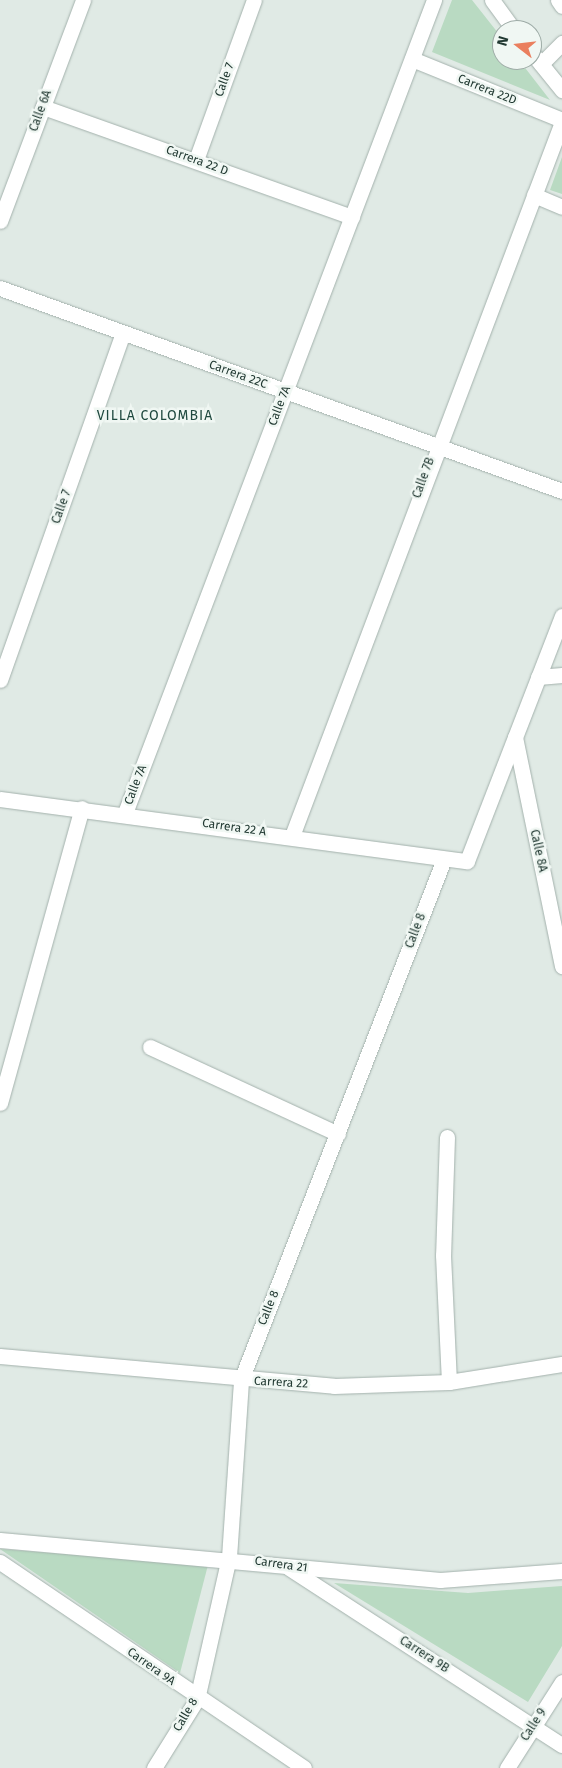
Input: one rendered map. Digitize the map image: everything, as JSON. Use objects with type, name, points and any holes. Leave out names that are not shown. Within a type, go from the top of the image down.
[{"type":"street","name":"Calle 6A","points":[[0,222],[83,0]]},
{"type":"street","name":"Calle 7","points":[[196,160],[254,0]]},
{"type":"street","name":"Calle 7A","points":[[125,813],[434,0]]},
{"type":"street","points":[[492,0],[507,20]]},
{"type":"street","points":[[558,0],[562,6]]},
{"type":"street","points":[[542,55],[562,43]]},
{"type":"street","name":"Carrera 22D","points":[[412,59],[562,121]]},
{"type":"street","points":[[542,65],[562,90]]},
{"type":"street","name":"Carrera 22 D","points":[[42,107],[196,160],[352,217]]},
{"type":"street","name":"Calle 7B","points":[[292,836],[435,448],[562,121]]},
{"type":"street","points":[[534,196],[562,207]]},
{"type":"street","name":"Carrera 22C","points":[[0,288],[435,448],[562,491]]},
{"type":"street","name":"Calle 7","points":[[0,680],[123,333]]},
{"type":"street","points":[[515,737],[562,616]]},
{"type":"street","points":[[538,677],[562,675]]},
{"type":"street","name":"Carrera 22 A","points":[[0,799],[125,813],[467,861],[515,737]]},
{"type":"street","name":"Calle 8A","points":[[515,737],[562,966]]},
{"type":"street","points":[[1,1094],[82,808]]},
{"type":"street","name":"Calle 8","points":[[154,1768],[196,1700],[229,1557],[241,1380],[444,859]]},
{"type":"street","points":[[150,1047],[338,1134]]},
{"type":"street","points":[[447,1137],[443,1255],[449,1382]]},
{"type":"street","name":"Carrera 22","points":[[0,1356],[241,1380],[370,1386],[449,1382],[562,1364]]},
{"type":"street","name":"Carrera 21","points":[[0,1540],[229,1557],[286,1566],[440,1580],[562,1571]]},
{"type":"street","name":"Carrera 9A","points":[[0,1562],[196,1700],[304,1768]]},
{"type":"street","name":"Carrera 9B","points":[[286,1566],[562,1744]]},
{"type":"street","name":"Calle 9","points":[[507,1768],[562,1682]]},
{"type":"green space","points":[[452,0],[472,0],[492,25],[492,70],[527,70],[550,100],[432,52]]},
{"type":"green space","points":[[562,157],[562,194],[550,190]]},
{"type":"green space","points":[[0,1549],[208,1565],[180,1673]]},
{"type":"green space","points":[[334,1583],[468,1593],[562,1586],[562,1646],[528,1702]]},
{"type":"district","name":"VILLA COLOMBIA","points":[[155,416]]}]
